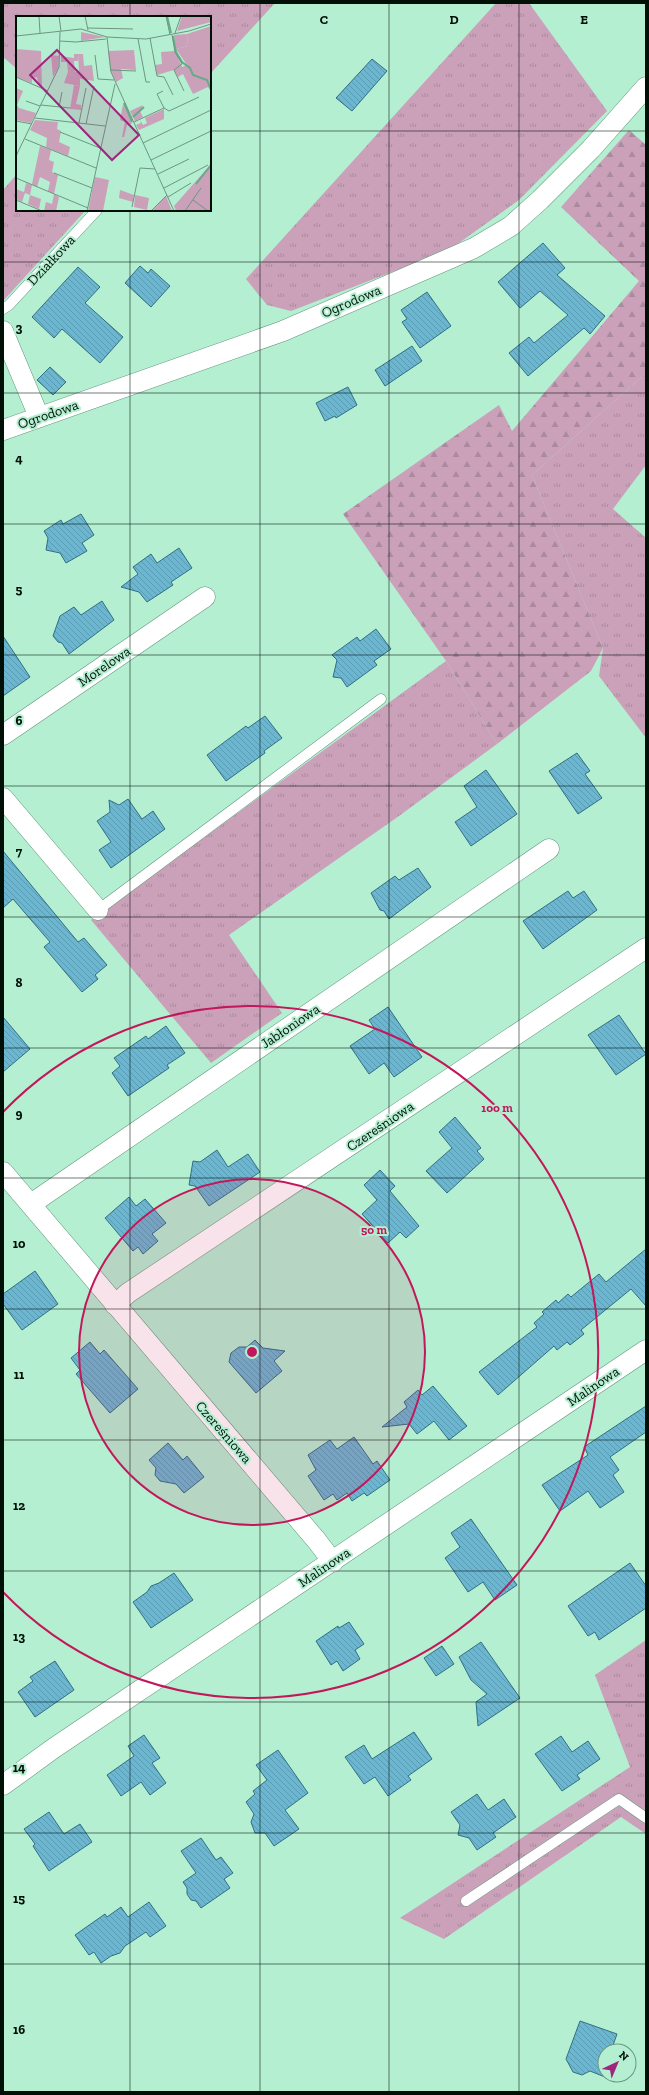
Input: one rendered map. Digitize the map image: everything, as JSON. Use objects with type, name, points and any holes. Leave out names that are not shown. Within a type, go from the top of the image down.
[{"type":"street","name":"Ogrodowa","points":[[3,430],[283,331],[474,248],[510,226],[540,200],[591,149],[646,87]]},
{"type":"street","points":[[3,331],[39,417]]},
{"type":"street","name":"Morelowa","points":[[3,735],[205,597]]},
{"type":"street","points":[[3,798],[98,910]]},
{"type":"street","name":"Jabłoniowa","points":[[31,1204],[549,850]]},
{"type":"street","name":"Czereśniowa","points":[[115,1305],[128,1293],[646,948]]},
{"type":"street","name":"Czereśniowa","points":[[3,1172],[317,1541],[332,1562]]},
{"type":"street","name":"Malinowa","points":[[3,1785],[54,1748],[646,1350]]},
{"type":"lane","name":"Działkowa","points":[[3,308],[9,305],[96,211]]},
{"type":"lane","points":[[98,910],[381,699]]},
{"type":"lane","points":[[466,1900],[619,1799],[646,1818]]},
{"type":"green space","points":[[3,3],[275,3],[211,73],[211,16],[16,16],[16,68],[3,57]]},
{"type":"green space","points":[[496,3],[529,3],[607,111],[519,200],[449,250],[291,311],[267,305],[246,279]]},
{"type":"green space","points":[[629,130],[646,145],[646,373],[532,475],[603,648],[591,671],[497,744],[446,661],[343,514],[499,405],[512,431],[639,281],[561,207]]},
{"type":"green space","points":[[16,175],[16,211],[85,211],[3,301],[3,190]]},
{"type":"green space","points":[[646,373],[646,465],[613,509],[646,538],[646,738],[599,676],[603,648],[532,475]]},
{"type":"green space","points":[[446,661],[497,744],[399,816],[229,935],[282,1013],[211,1063],[91,920]]},
{"type":"green space","points":[[646,1640],[646,1834],[621,1817],[444,1939],[400,1918],[630,1767],[595,1675]]},
{"type":"building","points":[[372,59],[387,71],[352,111],[336,98]]},
{"type":"building","points":[[543,243],[565,268],[557,275],[605,316],[590,334],[584,328],[528,376],[509,353],[529,337],[534,343],[568,315],[540,291],[520,308],[498,282]]},
{"type":"building","points":[[140,266],[148,273],[151,269],[170,286],[151,307],[125,283]]},
{"type":"building","points":[[78,267],[100,287],[85,303],[123,337],[100,363],[62,329],[54,338],[32,317]]},
{"type":"building","points":[[427,292],[451,326],[420,348],[402,322],[407,319],[401,310]]},
{"type":"building","points":[[412,346],[422,361],[385,386],[375,370]]},
{"type":"building","points":[[50,367],[66,382],[53,395],[37,380]]},
{"type":"building","points":[[348,387],[357,405],[336,418],[335,416],[325,421],[316,403]]},
{"type":"building","points":[[81,514],[94,535],[82,543],[87,551],[66,563],[60,553],[46,550],[48,538],[44,531],[61,520],[63,524]]},
{"type":"building","points":[[179,548],[192,568],[171,582],[173,585],[147,602],[139,592],[121,587],[138,574],[133,567],[151,554],[157,563]]},
{"type":"building","points":[[102,601],[114,620],[69,654],[62,643],[58,642],[53,636],[60,616],[74,607],[81,615]]},
{"type":"building","points":[[376,629],[391,649],[374,661],[377,665],[347,687],[341,678],[333,677],[337,660],[332,655],[357,637],[360,641]]},
{"type":"building","points":[[3,636],[30,677],[3,696]]},
{"type":"building","points":[[265,716],[282,738],[264,751],[265,753],[226,781],[207,755],[246,726],[248,728]]},
{"type":"building","points":[[577,753],[590,771],[585,774],[602,798],[578,814],[549,771]]},
{"type":"building","points":[[486,770],[517,814],[471,846],[455,822],[477,807],[464,786]]},
{"type":"building","points":[[128,799],[142,819],[153,811],[165,829],[111,868],[99,850],[111,842],[97,821],[110,812],[109,800],[119,805]]},
{"type":"building","points":[[3,851],[78,942],[84,938],[107,965],[95,975],[98,979],[82,992],[44,947],[50,942],[13,899],[3,908]]},
{"type":"building","points":[[418,868],[431,887],[389,919],[384,911],[380,910],[371,893],[395,876],[399,880]]},
{"type":"building","points":[[568,891],[573,898],[584,891],[597,910],[543,949],[523,921]]},
{"type":"building","points":[[388,1007],[422,1057],[394,1077],[384,1063],[369,1074],[350,1046],[375,1029],[369,1020]]},
{"type":"building","points":[[619,1015],[646,1054],[616,1075],[588,1035]]},
{"type":"building","points":[[3,1017],[30,1049],[3,1072]]},
{"type":"building","points":[[166,1026],[185,1053],[167,1065],[169,1068],[128,1096],[112,1073],[120,1066],[114,1058],[146,1036],[148,1039]]},
{"type":"building","points":[[455,1117],[481,1148],[477,1151],[484,1159],[447,1193],[426,1171],[452,1148],[439,1132]]},
{"type":"building","points":[[217,1150],[228,1167],[248,1154],[260,1172],[209,1206],[195,1186],[189,1185],[193,1161],[200,1162]]},
{"type":"building","points":[[380,1170],[395,1186],[390,1191],[419,1226],[406,1238],[400,1232],[388,1243],[362,1214],[377,1200],[364,1185]]},
{"type":"building","points":[[129,1197],[136,1206],[145,1199],[166,1223],[152,1234],[158,1241],[143,1254],[138,1247],[133,1251],[105,1218]]},
{"type":"building","points":[[646,1249],[646,1306],[631,1289],[581,1330],[584,1334],[570,1345],[567,1342],[557,1350],[554,1346],[498,1395],[479,1372],[537,1327],[534,1323],[544,1314],[542,1312],[556,1300],[558,1303],[568,1294],[571,1297],[599,1274],[606,1282]]},
{"type":"building","points":[[35,1271],[58,1304],[22,1330],[3,1304],[3,1294]]},
{"type":"building","points":[[255,1340],[263,1348],[285,1351],[274,1361],[282,1371],[256,1393],[229,1362],[231,1353],[239,1347],[247,1347]]},
{"type":"building","points":[[90,1342],[100,1354],[104,1350],[138,1389],[110,1413],[76,1374],[80,1370],[71,1358]]},
{"type":"building","points":[[433,1386],[467,1426],[449,1440],[434,1421],[417,1434],[409,1424],[382,1427],[407,1407],[404,1402],[418,1390],[422,1395]]},
{"type":"building","points":[[646,1406],[646,1432],[610,1457],[619,1470],[613,1475],[624,1492],[600,1508],[588,1491],[560,1511],[542,1485],[588,1455],[584,1447]]},
{"type":"building","points":[[354,1437],[373,1464],[377,1461],[390,1480],[367,1496],[364,1493],[352,1501],[347,1493],[337,1500],[333,1494],[324,1500],[308,1476],[316,1470],[308,1455],[330,1440],[337,1449]]},
{"type":"building","points":[[168,1443],[183,1460],[187,1456],[204,1477],[184,1493],[176,1484],[160,1481],[155,1475],[156,1468],[149,1460]]},
{"type":"building","points":[[471,1519],[517,1585],[495,1600],[483,1582],[468,1592],[445,1558],[460,1547],[451,1533]]},
{"type":"building","points":[[630,1563],[646,1586],[646,1608],[599,1640],[595,1632],[588,1636],[568,1606]]},
{"type":"building","points":[[174,1573],[193,1600],[151,1628],[133,1602],[147,1592],[151,1586],[159,1583]]},
{"type":"building","points":[[349,1622],[364,1644],[355,1650],[360,1659],[343,1671],[337,1661],[331,1665],[316,1641],[338,1626],[339,1628]]},
{"type":"building","points":[[481,1642],[520,1698],[478,1726],[476,1702],[487,1694],[471,1680],[459,1657]]},
{"type":"building","points":[[442,1646],[454,1664],[436,1676],[424,1658]]},
{"type":"building","points":[[55,1661],[74,1690],[35,1717],[18,1692],[33,1681],[30,1677]]},
{"type":"building","points":[[414,1732],[432,1759],[408,1776],[411,1780],[388,1796],[375,1777],[364,1784],[345,1757],[364,1745],[372,1759]]},
{"type":"building","points":[[144,1735],[160,1758],[152,1763],[166,1783],[150,1795],[141,1782],[121,1796],[107,1775],[134,1756],[128,1746]]},
{"type":"building","points":[[561,1736],[572,1752],[588,1741],[600,1759],[577,1775],[580,1779],[562,1791],[535,1754]]},
{"type":"building","points":[[278,1750],[308,1793],[285,1810],[299,1829],[274,1846],[265,1833],[255,1833],[251,1822],[254,1814],[246,1802],[255,1794],[253,1791],[267,1780],[256,1765]]},
{"type":"building","points":[[477,1794],[488,1810],[504,1799],[516,1817],[493,1833],[496,1837],[477,1850],[469,1838],[458,1835],[460,1825],[451,1812]]},
{"type":"building","points":[[49,1812],[64,1834],[80,1824],[92,1842],[49,1871],[33,1846],[35,1844],[24,1829]]},
{"type":"building","points":[[201,1838],[216,1860],[221,1857],[233,1873],[224,1879],[230,1888],[201,1908],[196,1901],[191,1900],[187,1894],[187,1888],[183,1882],[196,1873],[181,1851]]},
{"type":"building","points":[[149,1902],[166,1926],[150,1937],[146,1932],[125,1946],[120,1953],[111,1956],[101,1963],[94,1952],[89,1955],[75,1935],[105,1914],[107,1917],[121,1907],[128,1917]]},
{"type":"building","points":[[580,2021],[617,2034],[614,2043],[597,2043],[597,2074],[590,2071],[582,2075],[573,2072],[566,2059]]}]
